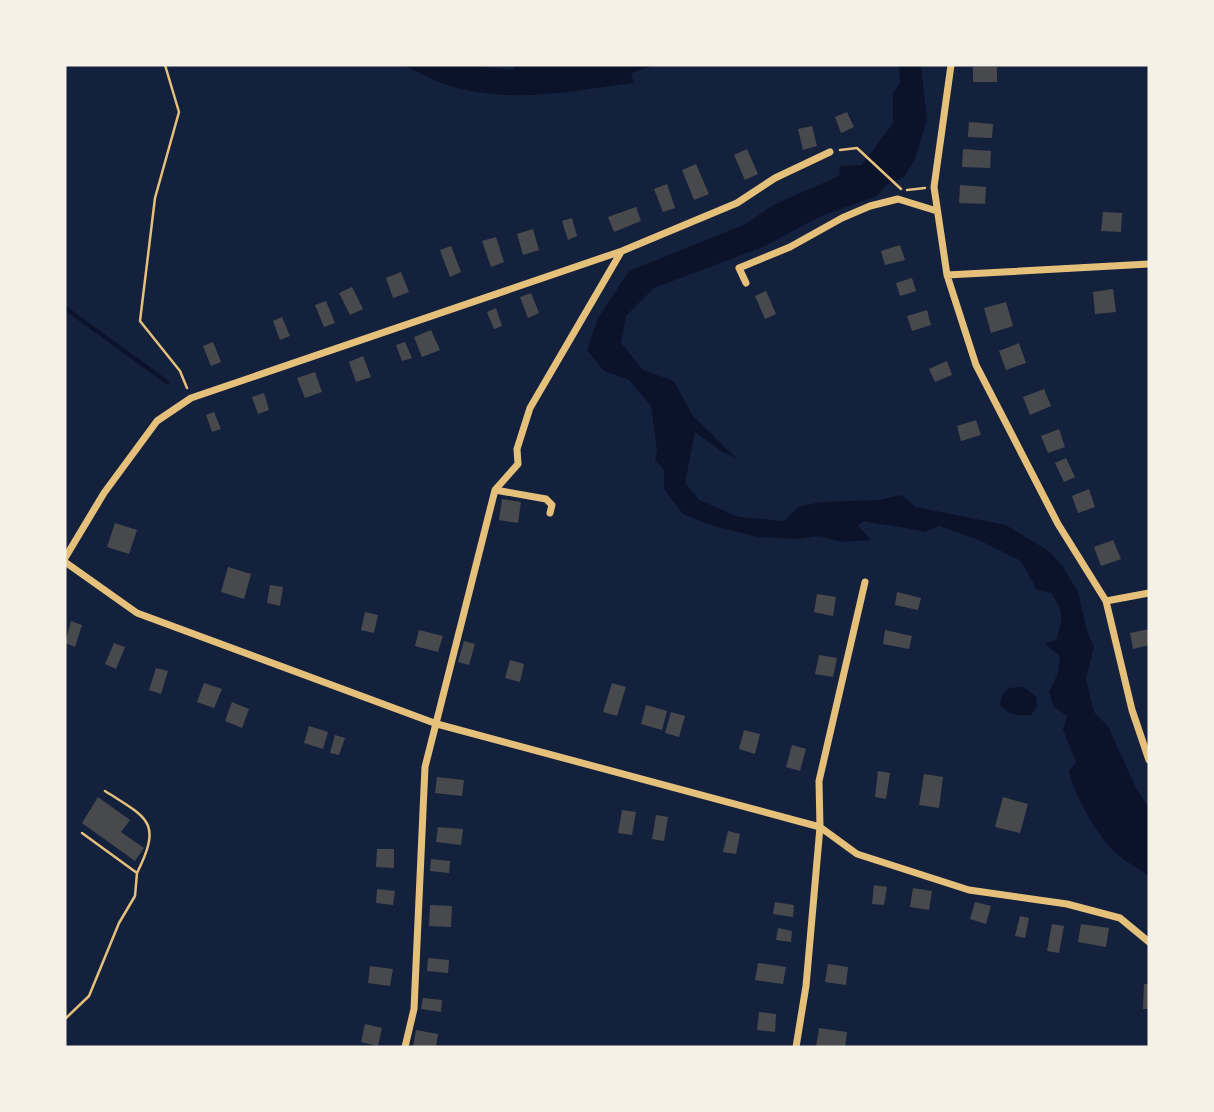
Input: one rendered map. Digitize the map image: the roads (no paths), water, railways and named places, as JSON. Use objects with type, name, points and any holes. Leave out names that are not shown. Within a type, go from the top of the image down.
[{"type":"street","points":[[951,65],[934,187],[947,275],[976,365],[1058,524],[1106,601],[1132,710],[1149,760]]},
{"type":"street","points":[[830,152],[775,178],[737,203],[622,251],[191,398],[157,421],[104,494],[65,560],[137,613],[437,724],[820,827],[858,854],[970,890],[1067,904],[1120,918],[1149,942]]},
{"type":"street","points":[[746,283],[739,268],[790,247],[870,206],[898,199],[937,211]]},
{"type":"street","points":[[405,1047],[414,1009],[425,767],[495,490],[518,464],[517,449],[530,408],[622,251]]},
{"type":"street","points":[[947,275],[1149,264]]},
{"type":"street","points":[[495,490],[546,499],[552,505],[550,513]]},
{"type":"street","points":[[796,1047],[806,986],[820,827],[819,780],[865,582]]},
{"type":"street","points":[[1106,601],[1149,593]]},
{"type":"water","points":[[402,65],[467,65],[513,70],[515,65],[656,65],[631,73],[634,83],[518,95],[471,91],[447,85]]},
{"type":"water","points":[[899,65],[921,65],[927,120],[915,159],[904,177],[886,185],[877,196],[821,216],[765,246],[654,288],[626,316],[621,343],[643,370],[674,381],[692,415],[737,459],[695,432],[685,483],[699,500],[739,517],[784,521],[798,507],[820,502],[879,500],[901,495],[916,507],[1006,525],[1050,552],[1078,592],[1086,628],[1094,647],[1086,679],[1094,712],[1108,726],[1136,788],[1149,808],[1149,877],[1111,848],[1095,828],[1075,791],[1069,771],[1076,762],[1063,730],[1067,716],[1054,707],[1049,692],[1058,673],[1060,656],[1045,644],[1056,640],[1061,611],[1051,593],[1037,590],[1021,561],[981,541],[939,526],[924,532],[863,521],[858,526],[871,540],[842,542],[819,536],[797,539],[758,537],[710,525],[683,514],[664,489],[664,470],[655,460],[657,450],[651,406],[629,380],[604,371],[587,350],[598,318],[629,271],[746,224],[773,205],[839,176],[840,166],[862,165],[893,123],[893,93],[900,83]]},
{"type":"water","points":[[1023,687],[1036,696],[1037,707],[1031,715],[1014,714],[1000,705],[1002,695],[1009,688]]},
{"type":"waterway","points":[[65,308],[167,382]]}]
